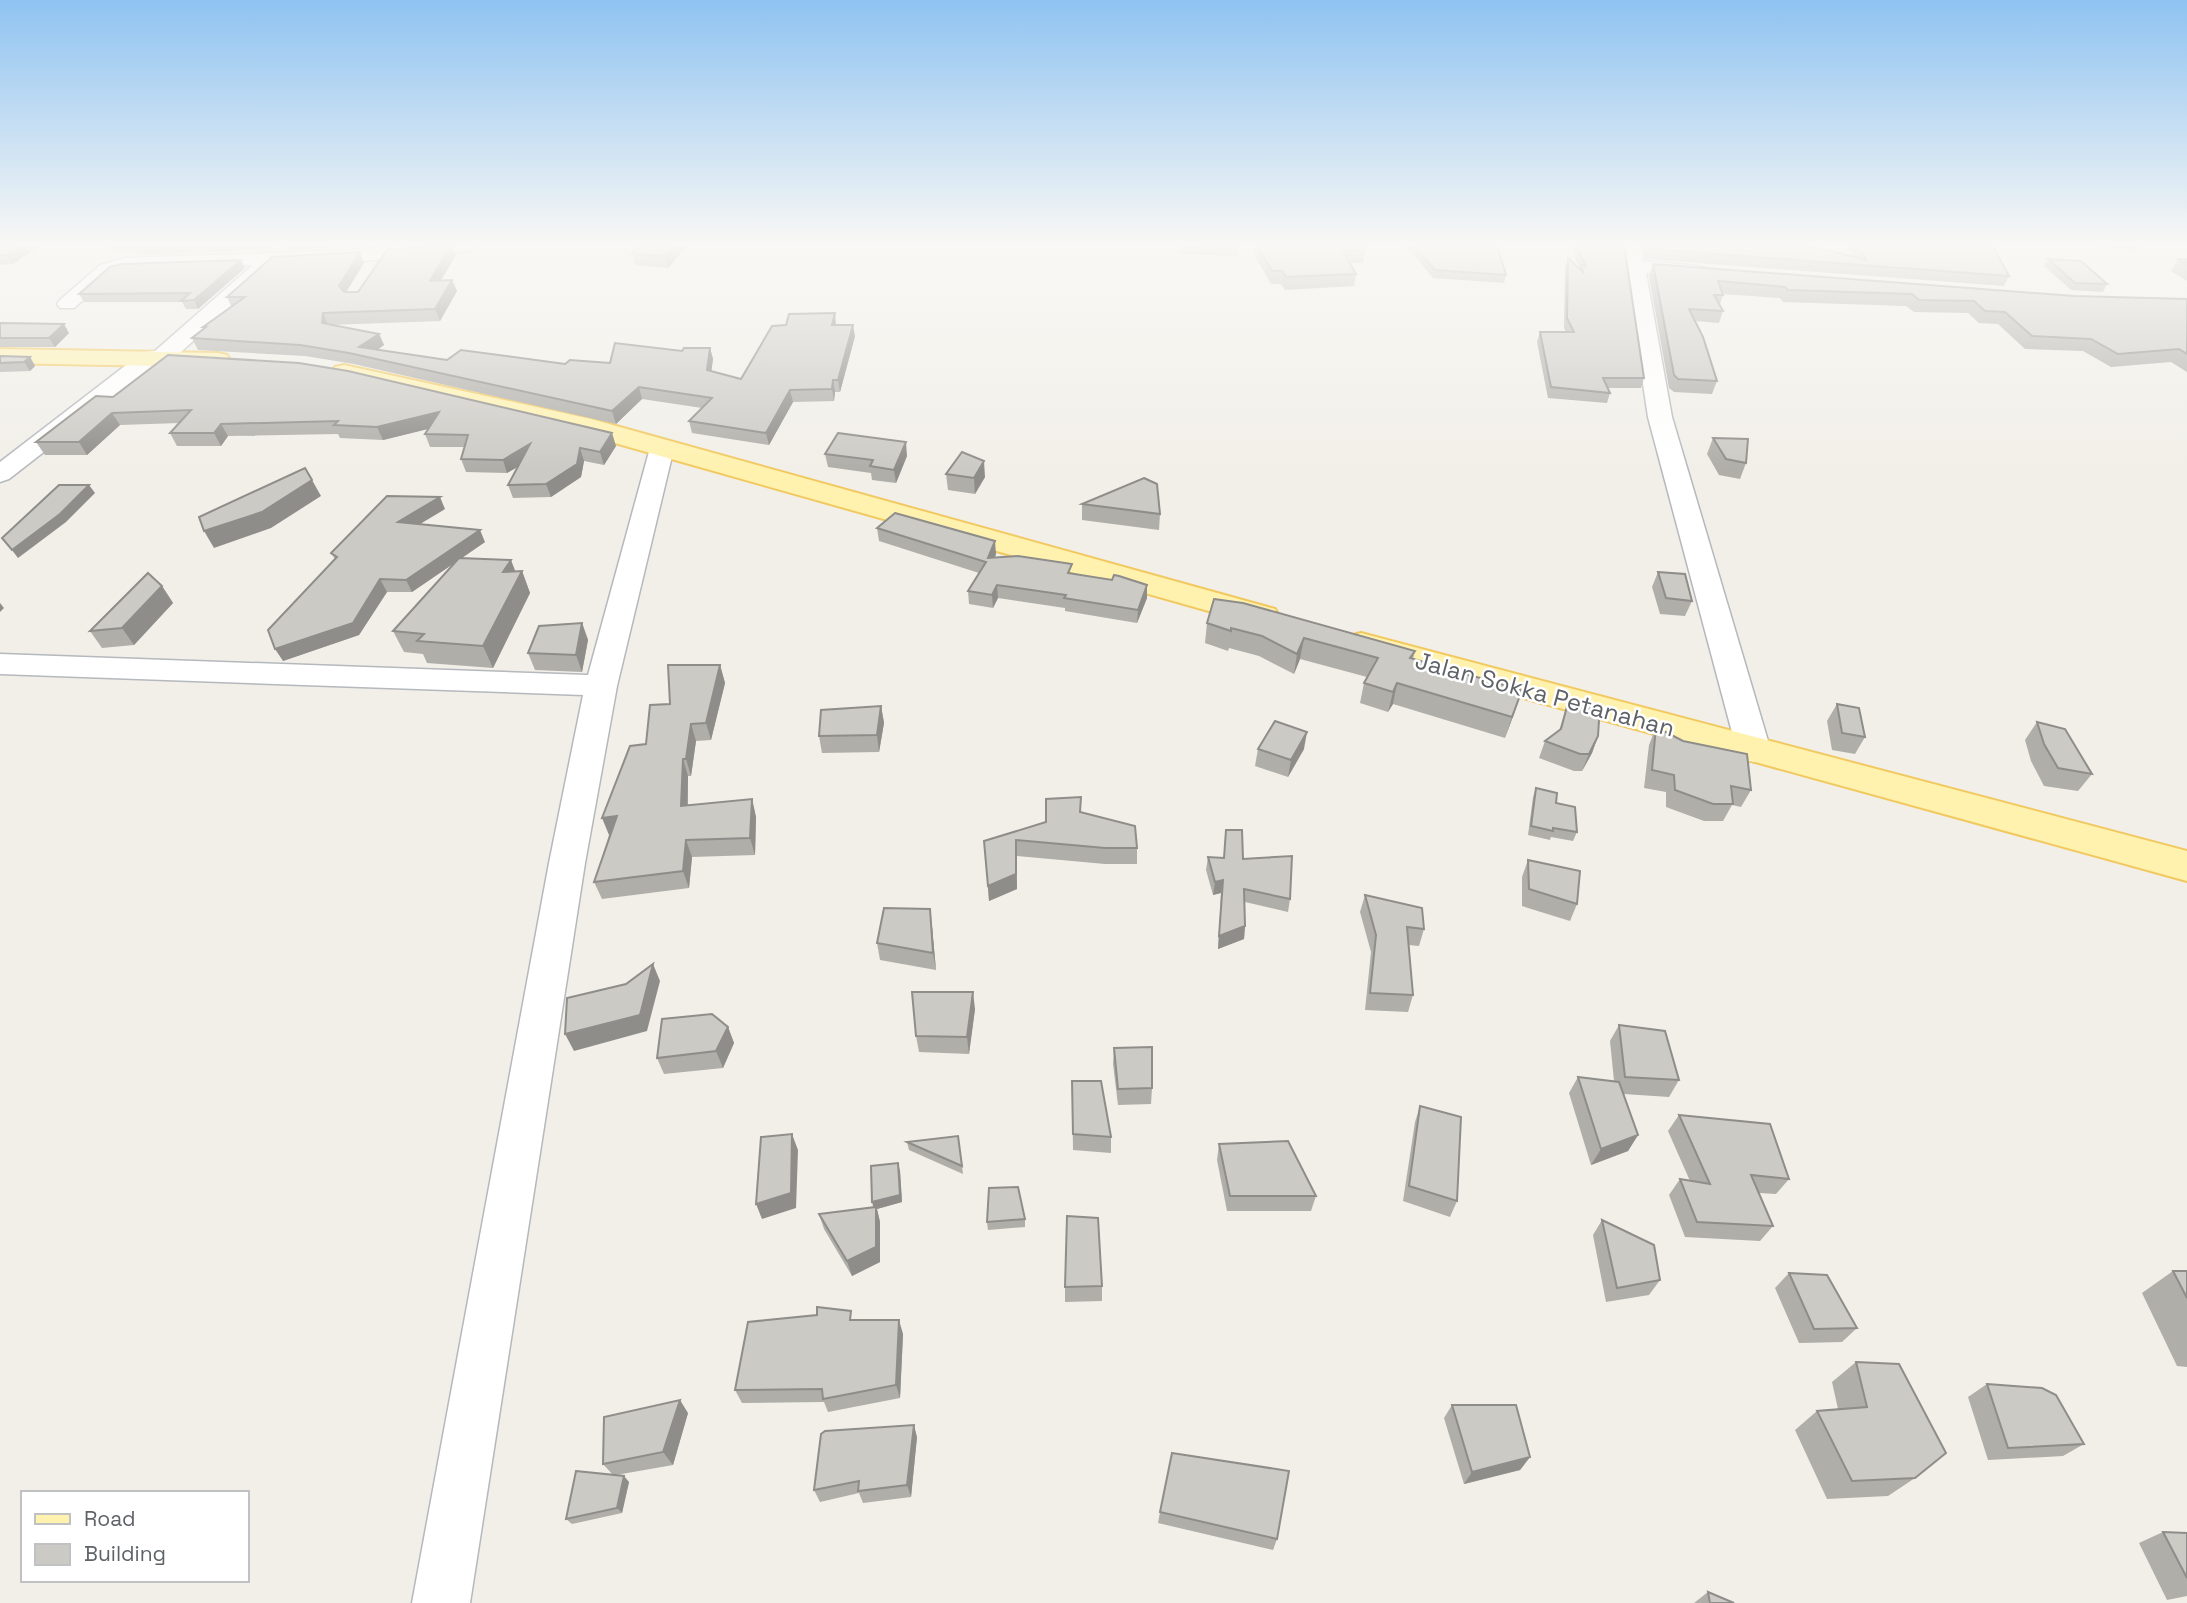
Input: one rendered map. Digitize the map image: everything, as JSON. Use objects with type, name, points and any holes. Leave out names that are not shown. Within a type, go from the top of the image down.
[{"type":"main road","points":[[0,356],[156,357],[241,362]]},
{"type":"main road","points":[[318,368],[556,419],[1291,624]]},
{"type":"main road","name":"Jalan Sokka Petanahan","points":[[1331,635],[2187,866]]},
{"type":"street","points":[[0,474],[156,357],[200,320]]},
{"type":"street","points":[[1644,320],[1660,417],[1754,751]]},
{"type":"street","points":[[441,1603],[567,863],[601,687],[662,448]]},
{"type":"street","points":[[0,664],[601,687]]},
{"type":"building","points":[[213,320],[322,320],[322,323],[379,334],[359,347],[447,360],[461,350],[565,364],[570,360],[610,363],[615,343],[682,351],[684,348],[710,348],[707,370],[741,379],[772,326],[786,325],[787,320],[833,320],[832,325],[853,325],[838,380],[833,380],[832,389],[790,390],[766,433],[689,421],[712,398],[639,387],[612,411],[349,353],[300,345],[192,338],[206,327],[203,327]]},
{"type":"building","points":[[1568,320],[1635,320],[1644,378],[1603,378],[1610,393],[1551,387],[1540,332],[1574,332]]},
{"type":"building","points":[[1664,320],[1694,320],[1703,337],[1717,381],[1678,379],[1674,375]]},
{"type":"building","points":[[2014,320],[2187,320],[2187,354],[2179,349],[2118,354],[2091,339],[2032,336]]},
{"type":"building","points":[[0,323],[64,324],[49,338],[0,338]]},
{"type":"building","points":[[168,355],[299,363],[348,371],[612,433],[600,452],[580,448],[577,464],[546,484],[508,485],[530,444],[503,460],[461,459],[468,435],[425,434],[439,412],[377,427],[334,425],[338,421],[221,424],[214,433],[170,433],[191,410],[112,413],[79,442],[36,442],[96,396],[113,397]]},
{"type":"building","points":[[0,356],[30,357],[24,362],[0,363]]},
{"type":"building","points":[[838,433],[906,442],[894,470],[870,466],[873,460],[825,454]]},
{"type":"building","points":[[1713,438],[1748,439],[1746,463],[1726,459]]},
{"type":"building","points":[[962,452],[984,461],[974,478],[946,474]]},
{"type":"building","points":[[305,468],[312,480],[262,512],[204,531],[199,517]]},
{"type":"building","points":[[1144,478],[1157,484],[1160,514],[1082,504]]},
{"type":"building","points":[[59,485],[89,485],[60,514],[12,550],[2,538]]},
{"type":"building","points":[[387,496],[440,497],[398,522],[480,530],[406,580],[380,579],[353,623],[275,649],[268,630],[337,557],[331,553]]},
{"type":"building","points":[[895,513],[995,541],[988,558],[1018,556],[1072,564],[1068,573],[1112,580],[1114,575],[1147,585],[1138,610],[1064,598],[1066,595],[997,585],[992,595],[968,591],[986,562],[877,528]]},
{"type":"building","points":[[459,558],[511,560],[503,572],[522,571],[483,646],[417,641],[424,634],[393,631]]},
{"type":"building","points":[[1658,572],[1685,574],[1692,601],[1666,598]]},
{"type":"building","points":[[148,573],[162,586],[122,628],[90,631]]},
{"type":"building","points":[[1214,599],[1243,603],[1415,651],[1410,658],[1522,690],[1512,717],[1397,683],[1393,692],[1364,683],[1378,658],[1304,638],[1297,654],[1262,636],[1231,628],[1231,631],[1207,623]]},
{"type":"building","points":[[582,623],[576,655],[528,653],[539,626]]},
{"type":"building","points":[[668,665],[720,665],[706,723],[691,724],[686,759],[683,759],[681,806],[752,799],[750,838],[686,840],[683,871],[594,882],[617,816],[602,818],[630,746],[646,744],[650,705],[670,704]]},
{"type":"building","points":[[1569,699],[1600,705],[1598,736],[1589,754],[1580,754],[1545,741],[1561,729]]},
{"type":"building","points":[[1837,704],[1859,708],[1865,737],[1842,733]]},
{"type":"building","points":[[881,706],[877,735],[819,736],[821,710]]},
{"type":"building","points":[[1275,721],[1307,732],[1291,760],[1258,749]]},
{"type":"building","points":[[2037,722],[2065,729],[2092,774],[2058,768],[2044,744]]},
{"type":"building","points":[[1656,727],[1683,741],[1747,754],[1751,790],[1731,786],[1733,804],[1713,804],[1675,790],[1674,775],[1652,770]]},
{"type":"building","points":[[1536,788],[1557,793],[1556,803],[1575,807],[1577,832],[1553,828],[1553,831],[1531,826]]},
{"type":"building","points":[[1081,797],[1080,812],[1135,826],[1137,848],[1105,848],[1016,840],[1016,874],[988,886],[984,841],[1046,822],[1046,799]]},
{"type":"building","points":[[1226,830],[1242,830],[1243,859],[1292,856],[1290,899],[1244,889],[1245,926],[1219,936],[1223,880],[1215,882],[1208,857],[1224,858]]},
{"type":"building","points":[[1528,860],[1580,871],[1577,904],[1529,889]]},
{"type":"building","points":[[1365,895],[1422,908],[1424,929],[1407,927],[1413,995],[1370,993],[1376,935]]},
{"type":"building","points":[[884,908],[930,909],[933,953],[877,943]]},
{"type":"building","points":[[653,964],[640,1015],[565,1034],[567,998],[626,984]]},
{"type":"building","points":[[912,992],[973,992],[967,1037],[916,1036]]},
{"type":"building","points":[[712,1014],[728,1027],[716,1051],[657,1058],[662,1019]]},
{"type":"building","points":[[1619,1025],[1665,1031],[1679,1080],[1625,1077]]},
{"type":"building","points":[[1152,1047],[1152,1088],[1118,1089],[1114,1048]]},
{"type":"building","points":[[1578,1077],[1619,1082],[1638,1135],[1601,1149]]},
{"type":"building","points":[[1072,1081],[1101,1081],[1111,1137],[1073,1134]]},
{"type":"building","points":[[1420,1106],[1461,1117],[1457,1201],[1409,1186]]},
{"type":"building","points":[[1679,1115],[1770,1124],[1789,1179],[1751,1175],[1773,1226],[1697,1222],[1680,1179],[1710,1184]]},
{"type":"building","points":[[792,1134],[791,1193],[756,1204],[761,1137]]},
{"type":"building","points":[[958,1136],[962,1166],[907,1142]]},
{"type":"building","points":[[1288,1141],[1316,1196],[1230,1196],[1219,1144]]},
{"type":"building","points":[[898,1163],[900,1195],[872,1202],[871,1166]]},
{"type":"building","points":[[1018,1187],[1025,1219],[987,1222],[989,1188]]},
{"type":"building","points":[[876,1207],[876,1247],[847,1261],[819,1214]]},
{"type":"building","points":[[1067,1216],[1098,1218],[1102,1286],[1065,1287]]},
{"type":"building","points":[[1602,1220],[1654,1245],[1660,1280],[1617,1288]]},
{"type":"building","points":[[2173,1271],[2187,1271],[2187,1298]]},
{"type":"building","points":[[1789,1273],[1827,1275],[1857,1328],[1814,1329]]},
{"type":"building","points":[[817,1307],[851,1311],[850,1320],[899,1320],[896,1385],[823,1399],[822,1389],[735,1390],[748,1322],[817,1315]]},
{"type":"building","points":[[1856,1362],[1899,1364],[1946,1453],[1915,1478],[1852,1481],[1817,1411],[1867,1407]]},
{"type":"building","points":[[1987,1384],[2042,1388],[2056,1395],[2084,1444],[2008,1448]]},
{"type":"building","points":[[680,1400],[663,1452],[603,1464],[604,1417]]},
{"type":"building","points":[[1452,1405],[1516,1405],[1530,1457],[1472,1472]]},
{"type":"building","points":[[914,1425],[907,1485],[858,1491],[859,1481],[814,1490],[821,1434],[825,1431]]},
{"type":"building","points":[[1172,1453],[1289,1471],[1277,1539],[1160,1512]]},
{"type":"building","points":[[576,1471],[624,1476],[617,1508],[566,1519]]},
{"type":"building","points":[[2163,1532],[2187,1533],[2187,1578]]},
{"type":"building","points":[[1708,1592],[1734,1603],[1710,1603]]}]
